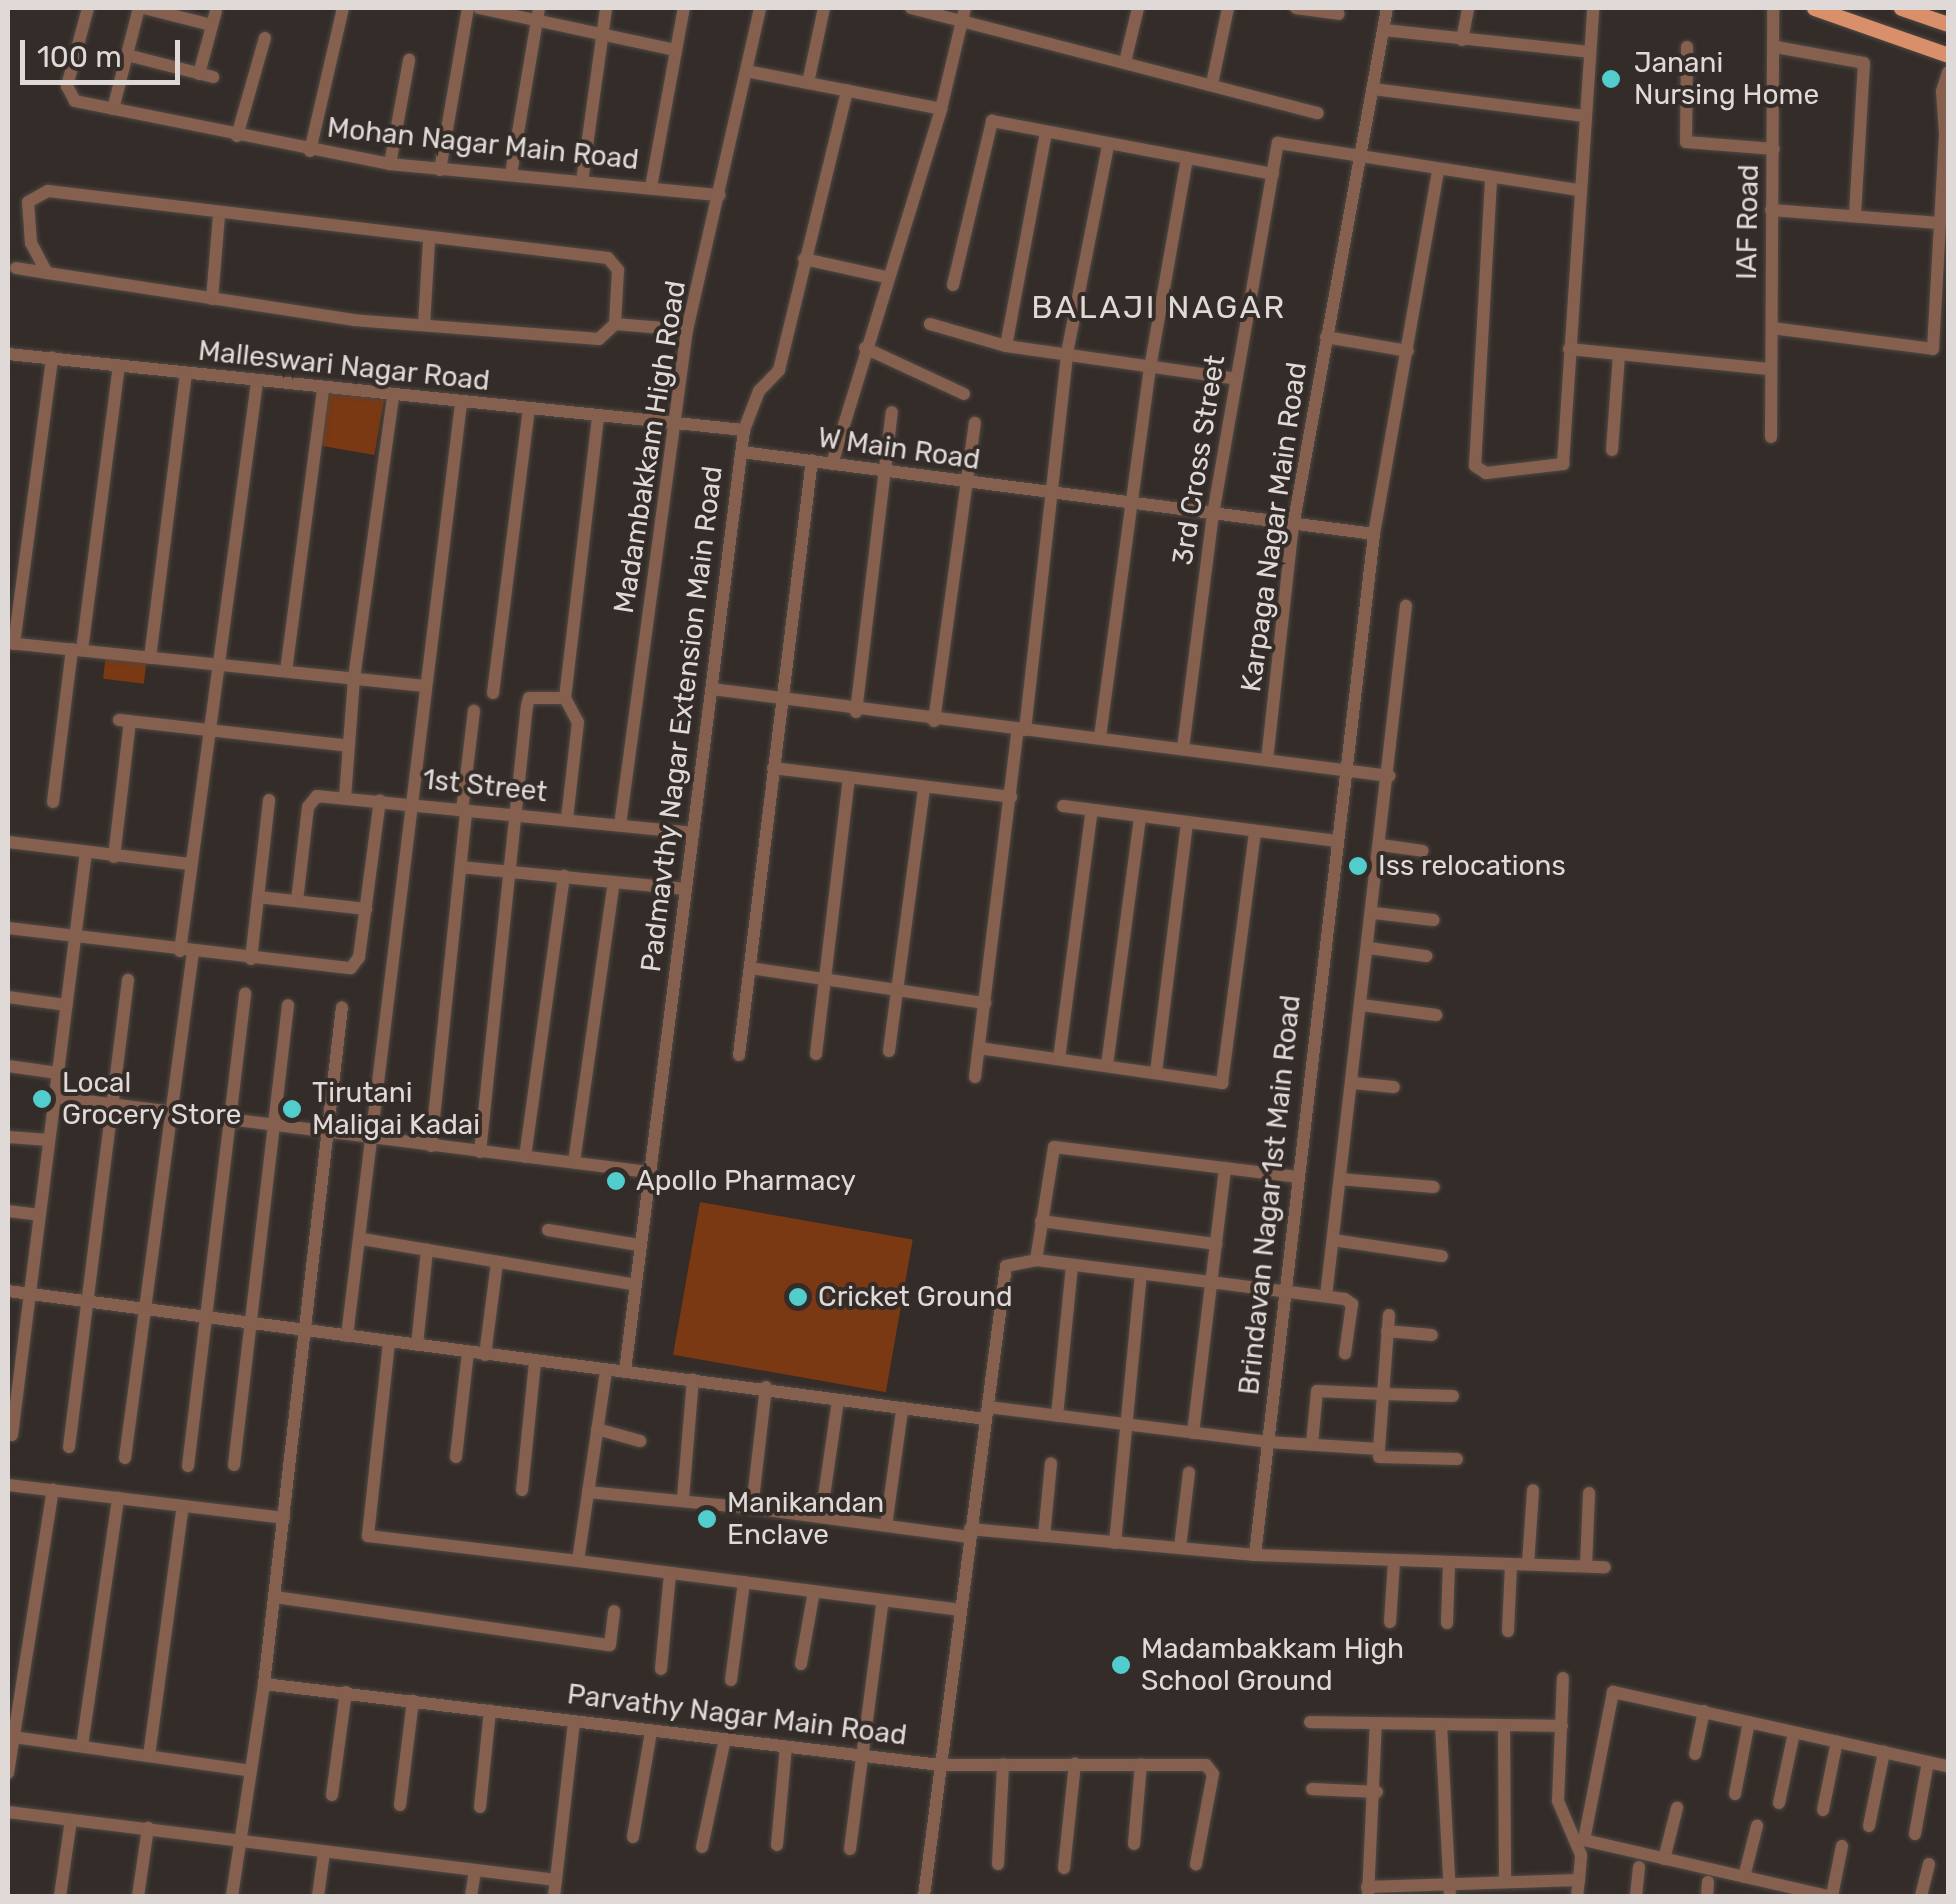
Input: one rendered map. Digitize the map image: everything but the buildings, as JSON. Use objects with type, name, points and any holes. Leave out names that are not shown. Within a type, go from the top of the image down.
[{"type":"main road","points":[[1814,8],[1948,55]]},
{"type":"main road","points":[[1901,8],[1918,10],[1948,24]]},
{"type":"street","name":"Mohan Nagar Main Road","points":[[88,8],[68,95],[113,109],[310,152],[390,164],[720,194]]},
{"type":"street","points":[[113,109],[142,8],[211,26]]},
{"type":"street","points":[[310,152],[343,8]]},
{"type":"street","points":[[440,170],[468,8]]},
{"type":"street","points":[[479,8],[537,14],[601,34],[675,50]]},
{"type":"street","points":[[582,182],[606,8]]},
{"type":"street","points":[[651,187],[684,8]]},
{"type":"street","name":"Madambakkam High Road","points":[[620,824],[688,330],[760,8]]},
{"type":"street","points":[[808,82],[824,8]]},
{"type":"street","points":[[911,8],[963,14],[1125,62],[1318,112]]},
{"type":"street","points":[[1125,62],[1138,8]]},
{"type":"street","points":[[1212,84],[1228,8]]},
{"type":"street","points":[[1296,8],[1339,14]]},
{"type":"street","name":"Karpaga Nagar Main Road","points":[[1267,760],[1293,526],[1358,154],[1388,8]]},
{"type":"street","points":[[1462,40],[1468,8]]},
{"type":"street","points":[[1492,180],[1474,458],[1479,471],[1566,461],[1592,8]]},
{"type":"street","name":"IAF Road","points":[[1771,437],[1774,8]]},
{"type":"street","points":[[127,55],[206,75],[216,11]]},
{"type":"street","points":[[511,174],[537,14]]},
{"type":"street","points":[[832,464],[886,276],[941,109],[963,14]]},
{"type":"street","points":[[1384,30],[1589,52]]},
{"type":"street","points":[[237,136],[265,38]]},
{"type":"street","points":[[1776,46],[1864,63],[1855,213]]},
{"type":"street","points":[[1687,47],[1686,142],[1774,149]]},
{"type":"street","points":[[390,164],[410,60]]},
{"type":"street","points":[[746,70],[941,109]]},
{"type":"street","points":[[1772,328],[1934,349],[1947,133],[1942,91],[1948,72]]},
{"type":"street","points":[[1373,89],[1584,116]]},
{"type":"street","name":"Padmavthy Nagar Extension Main Road","points":[[625,1371],[744,430],[759,391],[779,370],[847,90]]},
{"type":"street","points":[[953,285],[992,121],[1272,174]]},
{"type":"street","points":[[1006,346],[1046,132]]},
{"type":"street","name":"3rd Cross Street","points":[[1183,748],[1213,514],[1278,142],[1358,154]]},
{"type":"street","points":[[975,1076],[1067,353],[1108,146]]},
{"type":"street","points":[[1358,154],[1438,172],[1579,190]]},
{"type":"street","points":[[1100,737],[1150,368],[1187,159]]},
{"type":"street","name":"Brindavan Nagar 1st Main Road","points":[[1255,1555],[1374,534],[1438,172]]},
{"type":"street","points":[[16,268],[47,273],[212,299],[424,325],[599,339],[615,324],[618,270],[608,258],[429,241],[36,192],[25,220],[47,273]]},
{"type":"street","points":[[1772,210],[1855,213],[1940,223]]},
{"type":"street","points":[[212,299],[219,215]]},
{"type":"street","points":[[424,325],[429,241]]},
{"type":"street","points":[[804,260],[886,276]]},
{"type":"street","points":[[615,324],[688,330]]},
{"type":"street","points":[[930,324],[1006,346],[1236,379]]},
{"type":"street","points":[[1326,337],[1408,351]]},
{"type":"street","points":[[865,348],[964,394]]},
{"type":"street","points":[[1570,349],[1771,368]]},
{"type":"street","name":"Malleswari Nagar Road","points":[[8,354],[744,430]]},
{"type":"street","points":[[1612,450],[1619,354]]},
{"type":"street","points":[[52,358],[11,643],[424,686]]},
{"type":"street","points":[[52,802],[120,365]]},
{"type":"street","points":[[150,658],[186,375]]},
{"type":"street","points":[[125,1458],[171,1111],[190,864],[257,382]]},
{"type":"street","points":[[286,671],[323,389]]},
{"type":"street","points":[[296,901],[310,802],[317,796],[345,798],[354,678],[393,396]]},
{"type":"street","points":[[346,1336],[375,1136],[424,686],[461,403]]},
{"type":"street","points":[[493,694],[528,409]]},
{"type":"street","points":[[856,712],[892,412]]},
{"type":"street","points":[[567,819],[578,722],[564,698],[598,416]]},
{"type":"street","points":[[934,721],[975,423]]},
{"type":"street","name":"W Main Road","points":[[742,452],[1050,496],[1374,534]]},
{"type":"street","points":[[738,1055],[812,460]]},
{"type":"street","points":[[1326,1296],[1370,948],[1406,606]]},
{"type":"street","points":[[712,689],[856,712],[1100,737],[1389,776]]},
{"type":"street","points":[[480,1152],[530,698],[564,698]]},
{"type":"street","points":[[431,1146],[462,866],[474,711]]},
{"type":"street","points":[[114,857],[124,721],[348,746]]},
{"type":"street","points":[[773,768],[1012,797]]},
{"type":"street","points":[[816,1054],[849,778]]},
{"type":"street","points":[[888,1052],[924,789]]},
{"type":"street","name":"1st Street","points":[[345,798],[620,824]]},
{"type":"street","points":[[251,959],[269,800]]},
{"type":"street","points":[[8,928],[186,952],[351,968],[359,958],[380,800]]},
{"type":"street","points":[[1063,806],[1337,841]]},
{"type":"street","points":[[1059,1059],[1092,810]]},
{"type":"street","points":[[1107,1065],[1140,817]]},
{"type":"street","points":[[1156,1072],[1187,823]]},
{"type":"street","points":[[620,824],[693,833]]},
{"type":"street","points":[[979,1048],[1222,1084],[1255,833]]},
{"type":"street","points":[[8,842],[190,864]]},
{"type":"street","points":[[1381,845],[1423,850]]},
{"type":"street","points":[[12,1436],[15,1354],[30,1293],[86,852]]},
{"type":"street","points":[[462,866],[685,890]]},
{"type":"street","points":[[526,1158],[564,876]]},
{"type":"street","points":[[574,1162],[614,882]]},
{"type":"street","points":[[258,897],[366,909]]},
{"type":"street","points":[[1374,913],[1434,920]]},
{"type":"street","points":[[1370,948],[1426,956]]},
{"type":"street","points":[[750,968],[985,1003]]},
{"type":"street","points":[[70,1447],[128,980]]},
{"type":"street","points":[[188,1466],[245,994]]},
{"type":"street","points":[[8,998],[66,1005]]},
{"type":"street","points":[[234,1465],[288,1005]]},
{"type":"street","points":[[1362,1005],[1436,1015]]},
{"type":"street","points":[[232,1896],[275,1598],[302,1330],[342,1007]]},
{"type":"street","points":[[8,1066],[58,1072]]},
{"type":"street","points":[[1352,1083],[1394,1087]]},
{"type":"street","points":[[55,1097],[648,1172]]},
{"type":"street","points":[[8,1136],[49,1140]]},
{"type":"street","points":[[1036,1260],[1054,1147],[1297,1177]]},
{"type":"street","points":[[1194,1433],[1224,1168]]},
{"type":"street","points":[[1340,1179],[1434,1187]]},
{"type":"street","points":[[8,1211],[40,1215]]},
{"type":"street","points":[[1041,1221],[1216,1244]]},
{"type":"street","points":[[548,1230],[639,1244]]},
{"type":"street","points":[[362,1239],[636,1284]]},
{"type":"street","points":[[1333,1240],[1442,1256]]},
{"type":"street","points":[[416,1345],[427,1250]]},
{"type":"street","points":[[924,1896],[1006,1266],[1036,1260],[1326,1296],[1352,1304],[1345,1354]]},
{"type":"street","points":[[486,1354],[496,1262]]},
{"type":"street","points":[[1056,1416],[1072,1264]]},
{"type":"street","points":[[1116,1543],[1141,1273]]},
{"type":"street","points":[[8,1290],[606,1371],[766,1388],[902,1411],[1056,1416],[1312,1444],[1379,1457],[1457,1459]]},
{"type":"street","points":[[1379,1457],[1389,1315]]},
{"type":"street","points":[[1388,1331],[1432,1334]]},
{"type":"street","points":[[389,1342],[368,1536],[959,1610]]},
{"type":"street","points":[[456,1457],[468,1352]]},
{"type":"street","points":[[522,1490],[535,1361]]},
{"type":"street","points":[[578,1561],[606,1371]]},
{"type":"street","points":[[682,1498],[693,1379]]},
{"type":"street","points":[[752,1508],[766,1388]]},
{"type":"street","points":[[1312,1444],[1317,1391],[1453,1396]]},
{"type":"street","points":[[822,1518],[838,1402]]},
{"type":"street","points":[[886,1526],[902,1411]]},
{"type":"street","points":[[598,1428],[640,1441]]},
{"type":"street","points":[[1044,1536],[1051,1463]]},
{"type":"street","points":[[1180,1547],[1189,1473]]},
{"type":"street","points":[[8,1485],[284,1518]]},
{"type":"street","points":[[8,1773],[53,1490]]},
{"type":"street","points":[[1528,1564],[1533,1490]]},
{"type":"street","points":[[588,1492],[682,1498],[886,1526],[1255,1555],[1605,1567]]},
{"type":"street","points":[[1586,1566],[1589,1492]]},
{"type":"street","points":[[82,1746],[118,1498]]},
{"type":"street","points":[[149,1756],[183,1506]]},
{"type":"street","points":[[1390,1622],[1394,1561]]},
{"type":"street","points":[[1447,1623],[1449,1563]]},
{"type":"street","points":[[1508,1631],[1511,1564]]},
{"type":"street","points":[[661,1669],[670,1574]]},
{"type":"street","points":[[730,1680],[744,1582]]},
{"type":"street","points":[[801,1664],[814,1591]]},
{"type":"street","points":[[275,1598],[610,1645],[614,1611]]},
{"type":"street","points":[[850,1849],[883,1600]]},
{"type":"street","points":[[1563,1678],[1558,1800],[1582,1854],[1577,1896]]},
{"type":"street","name":"Parvathy Nagar Main Road","points":[[264,1684],[940,1765],[1206,1765],[1213,1774],[1196,1864]]},
{"type":"street","points":[[1842,1846],[1830,1896],[1584,1840],[1610,1696],[1618,1690],[1948,1766]]},
{"type":"street","points":[[332,1795],[346,1692]]},
{"type":"street","points":[[400,1804],[414,1701]]},
{"type":"street","points":[[480,1806],[490,1710]]},
{"type":"street","points":[[1695,1754],[1704,1711]]},
{"type":"street","points":[[554,1896],[574,1721]]},
{"type":"street","points":[[1310,1722],[1562,1726]]},
{"type":"street","points":[[1735,1794],[1749,1722]]},
{"type":"street","points":[[1376,1723],[1376,1792],[1367,1892],[1448,1880],[1579,1880]]},
{"type":"street","points":[[1440,1724],[1450,1896]]},
{"type":"street","points":[[1504,1726],[1504,1878]]},
{"type":"street","points":[[634,1837],[651,1732]]},
{"type":"street","points":[[1779,1804],[1794,1733]]},
{"type":"street","points":[[13,1738],[251,1771]]},
{"type":"street","points":[[702,1846],[725,1739]]},
{"type":"street","points":[[1822,1810],[1837,1742]]},
{"type":"street","points":[[777,1845],[786,1746]]},
{"type":"street","points":[[1868,1826],[1884,1752]]},
{"type":"street","points":[[1915,1834],[1928,1762]]},
{"type":"street","points":[[998,1864],[1002,1764]]},
{"type":"street","points":[[1064,1868],[1076,1764]]},
{"type":"street","points":[[1134,1844],[1141,1764]]},
{"type":"street","points":[[1312,1790],[1376,1792]]},
{"type":"street","points":[[1664,1859],[1677,1808]]},
{"type":"street","points":[[8,1812],[556,1880]]},
{"type":"street","points":[[60,1896],[71,1820]]},
{"type":"street","points":[[1744,1877],[1757,1826]]},
{"type":"street","points":[[138,1896],[148,1828]]},
{"type":"street","points":[[318,1896],[324,1853]]},
{"type":"street","points":[[1921,1896],[1929,1864]]},
{"type":"street","points":[[1636,1896],[1639,1867]]},
{"type":"street","points":[[472,1896],[475,1871]]},
{"type":"shaded area","points":[[328,390],[384,400],[374,455],[318,445]]},
{"type":"shaded area","points":[[106,655],[147,660],[144,684],[103,679]]},
{"type":"shaded area","name":"Cricket Ground","points":[[700,1202],[913,1240],[886,1392],[673,1355]]},
{"type":"place","name":"Janani Nursing Home","points":[[1611,79]]},
{"type":"place","name":"Iss relocations","points":[[1358,866]]},
{"type":"place","name":"Local Grocery Store","points":[[42,1099]]},
{"type":"place","name":"Tirutani Maligai Kadai","points":[[292,1109]]},
{"type":"place","name":"Apollo Pharmacy","points":[[616,1181]]},
{"type":"place","name":"Cricket Ground","points":[[798,1297]]},
{"type":"place","name":"Manikandan Enclave","points":[[707,1519]]},
{"type":"place","name":"Madambakkam High School Ground","points":[[1121,1665]]},
{"type":"district","name":"BALAJI NAGAR","points":[[1159,307]]}]
